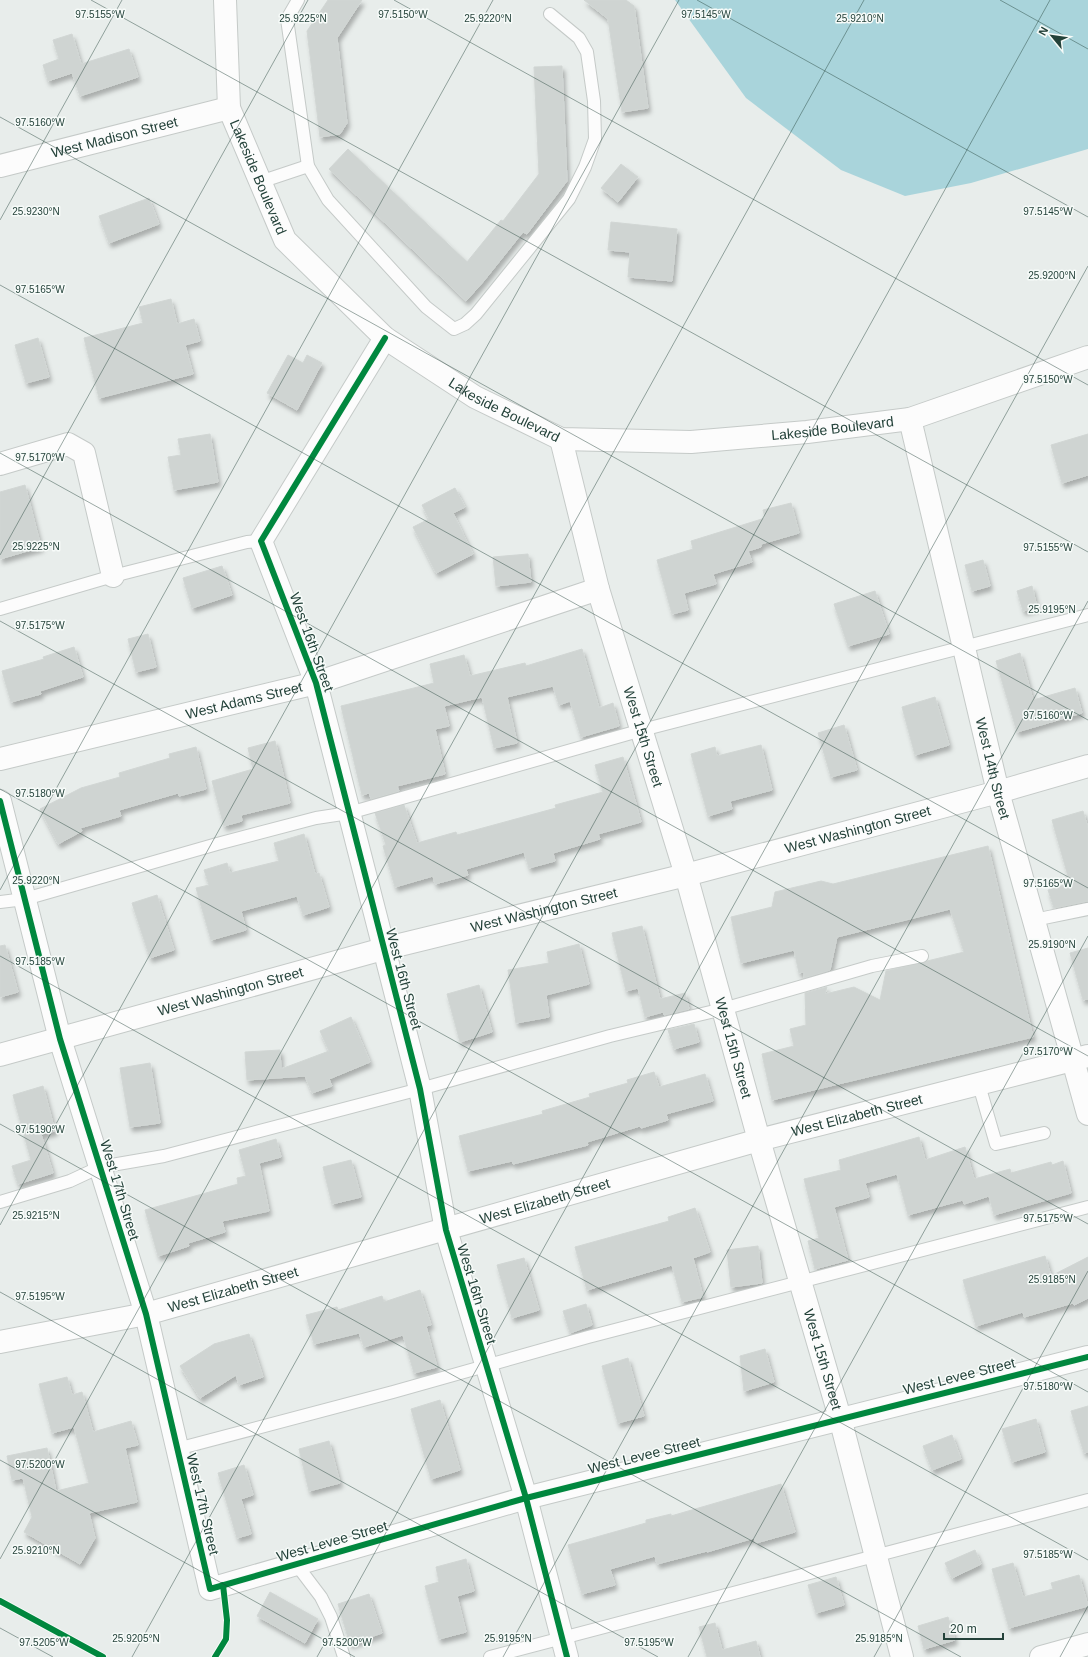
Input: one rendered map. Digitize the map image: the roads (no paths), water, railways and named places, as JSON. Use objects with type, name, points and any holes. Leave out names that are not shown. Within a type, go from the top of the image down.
[{"type":"street","name":"Lakeside Boulevard","points":[[224,0],[229,108],[285,240],[385,338],[475,397],[561,439],[691,442],[808,432],[910,420],[1088,357]]},
{"type":"street","name":"West Madison Street","points":[[0,166],[229,108]]},
{"type":"street","points":[[261,541],[385,338]]},
{"type":"street","name":"West 14th Street","points":[[910,420],[998,792],[1034,920],[1081,1058],[1088,1114]]},
{"type":"street","name":"West 15th Street","points":[[561,439],[598,589],[686,875],[759,1140],[840,1418],[902,1657]]},
{"type":"street","points":[[0,464],[68,444],[84,453],[113,576]]},
{"type":"street","name":"West 16th Street","points":[[261,541],[316,683],[420,1089],[446,1230],[526,1498],[565,1647]]},
{"type":"street","name":"West Adams Street","points":[[0,759],[316,683],[598,589]]},
{"type":"street","name":"West Washington Street","points":[[0,1055],[383,949],[686,875],[998,792],[1088,766]]},
{"type":"street","name":"West 17th Street","points":[[0,800],[60,1039],[146,1314],[210,1589]]},
{"type":"street","name":"West Elizabeth Street","points":[[0,1342],[146,1314],[759,1140],[1081,1058]]},
{"type":"street","name":"West Levee Street","points":[[210,1589],[526,1498],[1088,1357]]},
{"type":"street","points":[[1041,1657],[1088,1644]]},
{"type":"lane","points":[[298,0],[287,19],[308,166],[328,200],[426,307],[454,329],[465,324],[476,314],[570,198],[585,167],[595,139],[594,100],[587,52],[580,38],[550,14]]},
{"type":"lane","points":[[260,182],[308,166]]},
{"type":"lane","points":[[0,609],[113,576],[247,542],[261,541]]},
{"type":"lane","points":[[0,902],[25,899],[217,844],[316,818],[349,813],[642,730],[1088,615]]},
{"type":"lane","points":[[1034,920],[1088,909]]},
{"type":"lane","points":[[0,1202],[70,1181],[100,1167],[164,1156],[420,1089],[610,1036],[723,1009],[872,966],[922,956]]},
{"type":"lane","points":[[979,1084],[996,1144],[1044,1133]]},
{"type":"lane","points":[[178,1449],[487,1366],[588,1337],[801,1283],[1088,1207]]},
{"type":"lane","points":[[490,1657],[565,1647],[876,1556],[1088,1500]]},
{"type":"lane","points":[[296,1564],[321,1597],[331,1617],[344,1657]]},
{"type":"water","points":[[675,0],[1088,0],[1088,149],[971,183],[905,196],[841,170],[746,98]]}]
